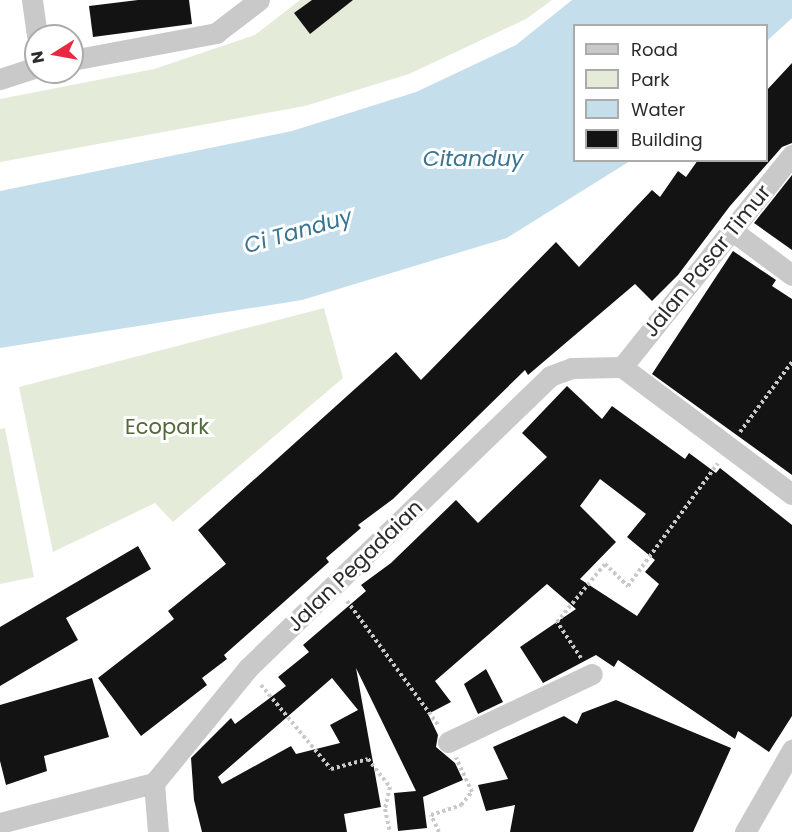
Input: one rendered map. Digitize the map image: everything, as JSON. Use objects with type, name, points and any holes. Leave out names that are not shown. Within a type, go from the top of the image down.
[{"type":"street","points":[[32,0],[35,24]]},
{"type":"street","points":[[84,58],[216,33],[259,0]]},
{"type":"street","points":[[0,79],[24,71]]},
{"type":"street","name":"Jalan Pasar Timur","points":[[621,367],[734,232],[792,155]]},
{"type":"street","points":[[734,232],[792,275]]},
{"type":"street","points":[[621,367],[728,449],[792,494]]},
{"type":"street","name":"Jalan Pegadaian","points":[[154,783],[248,668],[336,587],[550,376],[572,368],[621,367]]},
{"type":"street","points":[[448,742],[592,674]]},
{"type":"street","points":[[745,832],[792,750]]},
{"type":"street","points":[[0,823],[154,783],[158,832]]},
{"type":"path","points":[[592,674],[557,622],[605,564],[627,586],[792,362]]},
{"type":"path","points":[[336,587],[424,700],[448,742],[472,792],[461,805],[431,815],[439,832]]},
{"type":"path","points":[[248,668],[331,770],[368,759],[390,787],[385,809],[390,832]]},
{"type":"green space","points":[[300,0],[552,0],[526,19],[409,74],[305,106],[0,162],[0,99],[154,69],[255,35]]},
{"type":"green space","name":"Ecopark","points":[[324,308],[343,378],[173,522],[155,503],[53,552],[19,387]]},
{"type":"green space","points":[[5,428],[34,577],[0,584],[0,429]]},
{"type":"water","name":"Citanduy","points":[[572,0],[792,0],[792,18],[768,40],[768,24],[573,24],[573,162],[628,162],[507,238],[302,300],[0,348],[0,191],[292,131],[416,92],[516,45]]},
{"type":"building","points":[[138,0],[189,0],[192,24],[93,37],[89,6]]},
{"type":"building","points":[[312,0],[353,0],[310,34],[294,13]]},
{"type":"building","points":[[792,63],[792,143],[782,147],[730,206],[678,275],[652,301],[635,284],[528,375],[525,370],[393,499],[358,525],[361,528],[326,558],[329,562],[224,655],[227,659],[202,678],[207,685],[141,736],[98,678],[174,619],[168,611],[226,564],[198,530],[396,352],[421,380],[556,242],[579,267],[652,190],[660,197],[678,171],[686,177],[697,162],[768,162],[768,89]]},
{"type":"building","points":[[792,175],[792,250],[754,223]]},
{"type":"building","points":[[733,251],[776,280],[772,286],[792,299],[792,475],[652,374]]},
{"type":"building","points":[[567,386],[602,419],[612,406],[685,459],[689,453],[716,473],[720,468],[792,525],[792,716],[769,752],[738,731],[735,739],[618,660],[614,667],[596,655],[543,683],[520,647],[576,609],[547,584],[435,681],[451,702],[428,714],[438,735],[436,747],[455,763],[463,780],[423,797],[427,828],[398,831],[394,793],[416,791],[356,668],[381,807],[344,814],[347,832],[202,832],[194,800],[191,758],[231,718],[235,724],[286,686],[278,677],[309,652],[303,645],[366,591],[361,585],[391,563],[456,500],[478,523],[547,457],[522,433]],"holes":[[[600,479],[646,514],[627,537],[655,560],[645,572],[659,584],[637,616],[580,579],[616,542],[580,506]],[[332,678],[358,710],[330,725],[340,743],[296,754],[291,746],[222,784],[218,777]]]},
{"type":"building","points":[[138,546],[151,569],[66,618],[78,640],[0,686],[0,627]]},
{"type":"building","points":[[486,669],[503,702],[478,714],[464,684]]},
{"type":"building","points":[[92,678],[109,737],[44,756],[47,771],[6,785],[0,761],[0,705]]},
{"type":"building","points":[[616,700],[731,748],[693,832],[510,832],[515,805],[486,811],[478,785],[508,779],[493,747],[564,716],[577,724],[582,713]]},
{"type":"water label","name":"Ci Tanduy","points":[[298,231]]}]
